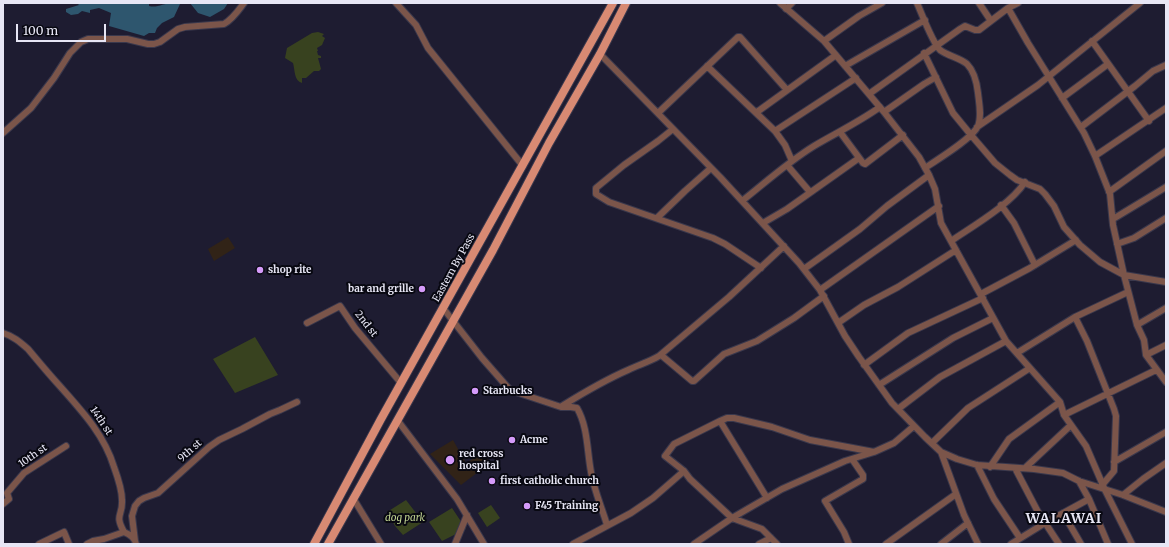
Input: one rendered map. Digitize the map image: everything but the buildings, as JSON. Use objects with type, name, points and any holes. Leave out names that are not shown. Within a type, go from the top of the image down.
[{"type":"main road","name":"Eastern By Pass","points":[[314,544],[401,383],[613,3]]},
{"type":"main road","points":[[328,544],[493,250],[549,143],[600,54],[626,3]]},
{"type":"street","points":[[3,133],[31,108],[54,78],[70,53],[81,42],[88,39],[127,38],[148,44],[154,44],[160,42],[178,29],[184,27],[224,24],[235,16],[244,3]]},
{"type":"street","points":[[396,3],[416,25],[428,48],[523,166]]},
{"type":"street","points":[[780,3],[824,41],[870,94],[919,157],[935,190],[941,223],[993,318],[1006,341],[1060,402],[1064,415],[1086,446],[1132,544]]},
{"type":"street","points":[[786,9],[792,3]]},
{"type":"street","points":[[824,41],[859,16],[882,3]]},
{"type":"street","points":[[917,3],[940,50],[967,64],[972,70],[978,89],[980,106],[980,119],[977,127],[971,135],[925,168]]},
{"type":"street","points":[[979,3],[991,21]]},
{"type":"street","points":[[870,94],[936,44],[963,27],[978,30],[1008,8],[1018,3]]},
{"type":"street","points":[[977,127],[1025,96],[1140,3]]},
{"type":"street","points":[[1008,8],[1081,128],[1095,156],[1109,192],[1117,244],[1124,275],[1137,325],[1144,340],[1146,355],[1166,382]]},
{"type":"street","points":[[846,66],[924,20]]},
{"type":"street","points":[[658,113],[740,37],[787,90]]},
{"type":"street","points":[[1092,41],[1150,121]]},
{"type":"street","points":[[924,53],[953,113],[995,163],[1017,180],[1040,189],[1045,194],[1054,206],[1064,227],[1076,240],[1100,262],[1124,275],[1166,282]]},
{"type":"street","points":[[600,54],[711,168],[804,269],[824,296],[845,336],[879,385],[898,409],[942,452],[977,466],[1025,468],[1063,474],[1104,487],[1166,512]]},
{"type":"street","points":[[757,112],[836,55]]},
{"type":"street","points":[[1062,98],[1108,64]]},
{"type":"street","points":[[1081,128],[1153,71],[1166,65]]},
{"type":"street","points":[[707,66],[776,131],[785,145],[789,163],[810,192]]},
{"type":"street","points":[[742,201],[789,163],[812,147],[882,109],[936,77]]},
{"type":"street","points":[[776,131],[856,78]]},
{"type":"street","points":[[1095,156],[1150,121],[1166,108]]},
{"type":"street","points":[[673,129],[624,165],[596,188],[599,196],[609,202],[713,238],[731,247],[761,268]]},
{"type":"street","points":[[840,132],[863,163],[867,163],[903,136]]},
{"type":"street","points":[[1109,192],[1166,151]]},
{"type":"street","points":[[763,223],[859,158]]},
{"type":"street","points":[[657,218],[711,168]]},
{"type":"street","points":[[804,269],[860,229],[929,175]]},
{"type":"street","points":[[951,241],[1001,206],[1016,194],[1025,182]]},
{"type":"street","points":[[1113,219],[1166,187]]},
{"type":"street","points":[[820,290],[939,206]]},
{"type":"street","points":[[1001,206],[1014,223],[1035,265]]},
{"type":"street","points":[[1117,244],[1134,238],[1166,218]]},
{"type":"street","points":[[864,365],[908,333],[982,296],[1076,240]]},
{"type":"street","points":[[561,407],[594,386],[629,369],[647,363],[661,355],[729,297],[784,246]]},
{"type":"street","points":[[838,323],[864,305],[898,287],[956,250]]},
{"type":"street","points":[[1017,353],[1075,317],[1128,292]]},
{"type":"street","points":[[661,355],[692,381],[694,381],[724,354],[757,341],[794,318],[824,296]]},
{"type":"street","name":"2nd st","points":[[307,323],[340,306],[355,328],[401,383]]},
{"type":"street","points":[[443,308],[482,358],[510,390],[561,407],[577,408],[584,428],[591,474],[607,525]]},
{"type":"street","points":[[1137,325],[1166,308]]},
{"type":"street","points":[[1075,317],[1087,341],[1109,394],[1116,416],[1114,471],[1104,487]]},
{"type":"street","points":[[879,385],[953,338],[993,318]]},
{"type":"street","name":"14th st","points":[[3,333],[10,335],[28,349],[79,407],[108,449],[120,488],[122,501],[118,518],[119,524],[124,532]]},
{"type":"street","points":[[898,409],[940,377],[1006,341]]},
{"type":"street","points":[[1146,355],[1166,345]]},
{"type":"street","points":[[932,443],[968,408],[1030,368]]},
{"type":"street","points":[[1064,415],[1156,370]]},
{"type":"street","name":"9th st","points":[[136,542],[132,516],[135,506],[139,501],[158,493],[209,447],[219,440],[297,402]]},
{"type":"street","points":[[990,467],[1009,439],[1060,402]]},
{"type":"street","points":[[777,544],[762,529],[732,518],[690,479],[684,471],[665,456],[672,447],[720,421],[727,418],[734,418],[772,427],[810,440],[874,452]]},
{"type":"street","points":[[398,421],[457,499],[484,544]]},
{"type":"street","points":[[720,421],[767,498]]},
{"type":"street","points":[[1025,468],[1071,425]]},
{"type":"street","points":[[694,544],[732,518],[767,498],[800,481],[894,443],[914,426]]},
{"type":"street","points":[[1114,462],[1166,432]]},
{"type":"street","name":"10th st","points":[[3,504],[9,499],[8,493],[22,475],[66,446]]},
{"type":"street","points":[[942,452],[956,494],[978,544]]},
{"type":"street","points":[[849,544],[844,532],[825,501],[863,479],[863,475],[852,459]]},
{"type":"street","points":[[1124,495],[1166,463]]},
{"type":"street","points":[[977,466],[994,499],[1020,538]]},
{"type":"street","points":[[1015,468],[1045,523],[1059,544]]},
{"type":"street","points":[[573,544],[631,513],[653,498],[684,471]]},
{"type":"street","points":[[1079,480],[1089,498],[1108,544]]},
{"type":"street","points":[[886,544],[956,494]]},
{"type":"street","points":[[353,498],[381,544]]},
{"type":"street","points":[[1011,544],[1089,498]]},
{"type":"street","points":[[1063,513],[1081,544]]},
{"type":"street","points":[[455,544],[467,515]]},
{"type":"street","points":[[941,544],[968,523]]},
{"type":"street","points":[[39,544],[64,532],[70,544]]},
{"type":"street","points":[[87,544],[124,532],[136,542]]},
{"type":"street","points":[[759,544],[771,538]]},
{"type":"shaded area","points":[[228,237],[235,248],[214,261],[208,249]]},
{"type":"shaded area","name":"red cross hospital","points":[[453,440],[466,463],[484,452],[490,463],[461,485],[430,454]]},
{"type":"green space","points":[[318,32],[324,34],[322,36],[325,38],[322,45],[317,48],[318,55],[321,56],[321,58],[318,58],[321,69],[319,71],[314,71],[306,78],[302,78],[302,83],[299,82],[295,75],[293,63],[285,58],[287,48],[312,33]]},
{"type":"green space","points":[[255,337],[278,375],[235,393],[213,359]]},
{"type":"green space","name":"dog park","points":[[406,500],[423,522],[403,535],[395,526],[387,512]]},
{"type":"green space","points":[[491,505],[500,518],[487,527],[478,513]]},
{"type":"green space","points":[[452,508],[466,529],[442,541],[429,522]]},
{"type":"water","points":[[77,3],[149,3],[149,6],[153,7],[171,3],[180,4],[174,17],[162,23],[157,28],[155,33],[149,33],[144,36],[109,26],[111,13],[99,8],[90,10],[90,13],[82,11],[78,14],[71,15],[66,12],[66,9],[79,5]]},
{"type":"water","points":[[190,3],[228,3],[224,9],[210,17],[198,13]]},
{"type":"place","name":"shop rite","points":[[260,270]]},
{"type":"place","name":"bar and grille","points":[[422,289]]},
{"type":"place","name":"Starbucks","points":[[475,391]]},
{"type":"place","name":"Acme","points":[[512,440]]},
{"type":"place","name":"red cross hospital","points":[[450,460]]},
{"type":"place","name":"first catholic church","points":[[492,481]]},
{"type":"place","name":"F45 Training","points":[[527,506]]},
{"type":"district","name":"WALAWAI","points":[[1064,519]]}]
